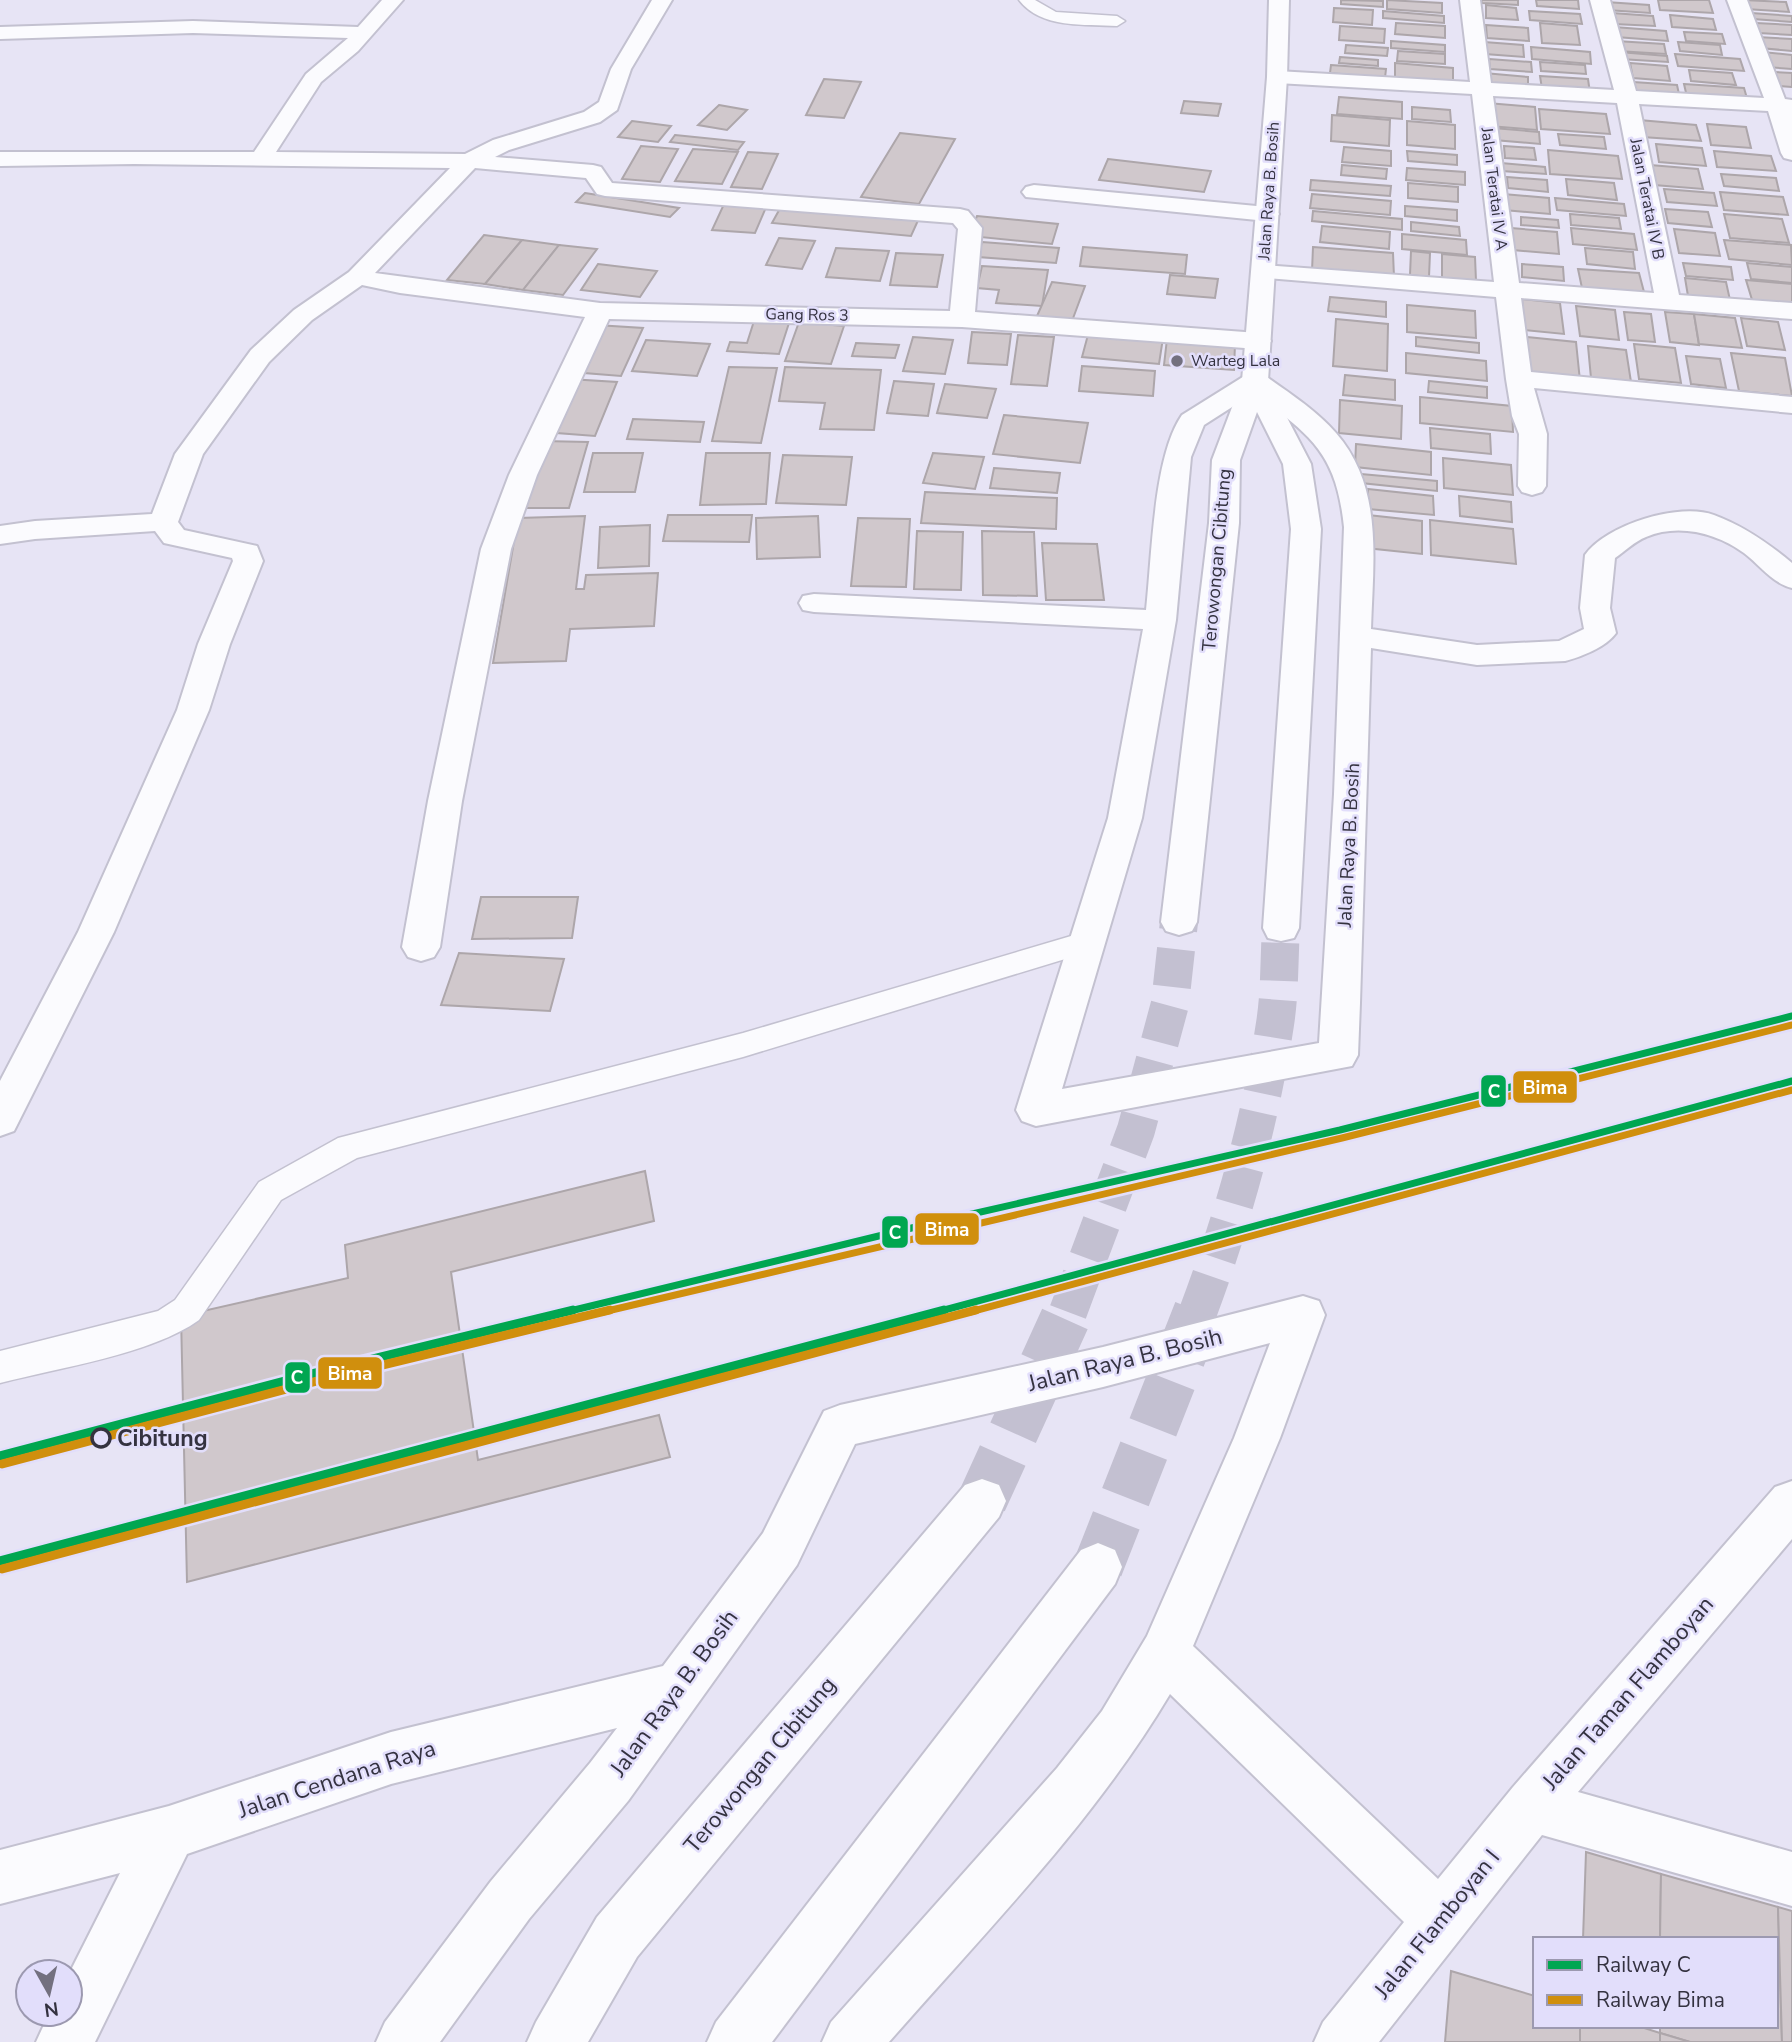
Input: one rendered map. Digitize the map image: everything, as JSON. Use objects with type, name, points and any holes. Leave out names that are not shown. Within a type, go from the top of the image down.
[{"type":"street","points":[[261,159],[313,78],[364,33],[393,0]]},
{"type":"street","points":[[163,522],[189,453],[260,356],[303,315],[358,277],[469,161],[501,145],[592,117],[610,105],[621,69],[662,0]]},
{"type":"street","name":"Jalan Raya B. Bosih","points":[[1255,381],[1277,77],[1279,0]]},
{"type":"street","name":"Jalan Teratai IV A","points":[[1470,0],[1519,379],[1526,416],[1533,434],[1532,486]]},
{"type":"street","name":"Jalan Teratai IV B","points":[[1600,0],[1627,97],[1668,301]]},
{"type":"street","points":[[1737,0],[1784,105],[1792,153]]},
{"type":"street","points":[[0,33],[193,27],[364,33]]},
{"type":"street","points":[[1277,77],[1784,105]]},
{"type":"street","points":[[0,159],[61,157],[469,161],[593,172],[605,189],[960,216],[970,228],[962,318]]},
{"type":"street","points":[[1034,192],[1267,214]]},
{"type":"street","points":[[1264,272],[1792,310]]},
{"type":"street","name":"Gang Ros 3","points":[[358,277],[400,286],[600,311],[962,318],[1258,341]]},
{"type":"street","points":[[421,947],[444,801],[496,549],[523,475],[600,311]]},
{"type":"street","points":[[1519,379],[1792,405]]},
{"type":"street","points":[[1255,381],[1297,464],[1306,529],[1281,928]]},
{"type":"street","name":"Jalan Raya B. Bosih","points":[[1255,381],[1322,433],[1343,465],[1353,495],[1361,549],[1338,1055],[1036,1110],[1125,818],[1160,620],[1177,457],[1192,421],[1255,381]]},
{"type":"street","name":"Terowongan Cibitung","points":[[1179,922],[1224,523],[1226,460],[1255,381]]},
{"type":"street","points":[[1355,636],[1477,655],[1565,651],[1600,633],[1595,608],[1600,555],[1636,530],[1667,523],[1703,521],[1753,545],[1792,579]]},
{"type":"street","points":[[0,535],[35,530],[163,522]]},
{"type":"street","points":[[0,1120],[96,932],[193,710],[214,644],[248,561],[246,552],[174,537],[163,522]]},
{"type":"street","points":[[814,603],[1160,620]]},
{"type":"street","name":"Jalan Raya B. Bosih","points":[[405,2042],[510,1900],[609,1782],[780,1549],[840,1426],[1103,1367],[1303,1315],[1257,1438],[1165,1654],[1120,1729],[1076,1787],[851,2042]]},
{"type":"street","name":"Terowongan Cibitung","points":[[556,2042],[617,1937],[982,1501]]},
{"type":"street","name":"Jalan Taman Flamboyan","points":[[1792,1503],[1532,1806],[1792,1879]]},
{"type":"street","points":[[736,2042],[1098,1567]]},
{"type":"street","points":[[1165,1654],[1441,1920]]},
{"type":"street","name":"Jalan Cendana Raya","points":[[0,1877],[169,1833],[391,1758],[677,1688]]},
{"type":"street","name":"Jalan Flamboyan I","points":[[1343,2042],[1532,1806]]},
{"type":"street","points":[[65,2042],[169,1833]]},
{"type":"lane","points":[[1027,0],[1030,8],[1047,16],[1117,21]]},
{"type":"lane","points":[[0,1367],[149,1330],[170,1322],[187,1310],[270,1191],[349,1147],[743,1045],[1088,943]]},
{"type":"building","points":[[1341,0],[1383,1],[1383,7],[1341,4]]},
{"type":"building","points":[[1387,0],[1442,3],[1442,13],[1387,9]]},
{"type":"building","points":[[1481,0],[1518,0],[1518,5],[1482,3]]},
{"type":"building","points":[[1536,0],[1578,0],[1579,9],[1537,6]]},
{"type":"building","points":[[1658,0],[1709,0],[1713,13],[1660,10]]},
{"type":"building","points":[[1743,0],[1786,2],[1789,12],[1746,9]]},
{"type":"building","points":[[1606,2],[1649,5],[1650,13],[1607,10]]},
{"type":"building","points":[[1486,5],[1516,8],[1518,20],[1486,18]]},
{"type":"building","points":[[1334,8],[1373,10],[1372,25],[1333,22]]},
{"type":"building","points":[[1383,11],[1444,16],[1444,23],[1383,18]]},
{"type":"building","points":[[1529,11],[1580,14],[1582,24],[1530,20]]},
{"type":"building","points":[[1612,13],[1653,16],[1655,26],[1614,24]]},
{"type":"building","points":[[1751,13],[1792,16],[1792,22],[1753,19]]},
{"type":"building","points":[[1670,15],[1713,19],[1716,30],[1672,27]]},
{"type":"building","points":[[1396,23],[1445,26],[1445,38],[1395,34]]},
{"type":"building","points":[[1540,23],[1577,26],[1580,45],[1542,43]]},
{"type":"building","points":[[1756,23],[1792,25],[1792,35],[1759,33]]},
{"type":"building","points":[[1486,25],[1528,28],[1529,41],[1487,38]]},
{"type":"building","points":[[1340,26],[1385,29],[1384,43],[1339,40]]},
{"type":"building","points":[[1614,27],[1666,31],[1668,41],[1616,37]]},
{"type":"building","points":[[1684,32],[1722,34],[1725,44],[1686,41]]},
{"type":"building","points":[[1757,37],[1792,39],[1792,51],[1760,48]]},
{"type":"building","points":[[1391,41],[1445,45],[1445,52],[1391,48]]},
{"type":"building","points":[[1616,41],[1664,44],[1666,54],[1617,51]]},
{"type":"building","points":[[1484,42],[1523,45],[1524,57],[1485,54]]},
{"type":"building","points":[[1678,42],[1720,45],[1722,55],[1680,51]]},
{"type":"building","points":[[1346,45],[1388,48],[1387,56],[1345,53]]},
{"type":"building","points":[[1531,47],[1590,52],[1591,64],[1532,59]]},
{"type":"building","points":[[1398,51],[1445,54],[1445,64],[1397,61]]},
{"type":"building","points":[[1619,52],[1667,56],[1668,62],[1620,59]]},
{"type":"building","points":[[1762,52],[1792,55],[1792,69],[1766,67]]},
{"type":"building","points":[[1675,54],[1740,59],[1744,71],[1678,66]]},
{"type":"building","points":[[1340,57],[1378,60],[1378,66],[1339,63]]},
{"type":"building","points":[[1489,59],[1531,62],[1532,72],[1490,69]]},
{"type":"building","points":[[1540,62],[1585,65],[1586,74],[1541,71]]},
{"type":"building","points":[[1395,63],[1453,68],[1453,83],[1395,79]]},
{"type":"building","points":[[1630,63],[1667,66],[1670,81],[1633,78]]},
{"type":"building","points":[[1331,65],[1386,69],[1385,78],[1330,73]]},
{"type":"building","points":[[1689,70],[1732,73],[1736,85],[1691,81]]},
{"type":"building","points":[[1774,72],[1792,73],[1792,87],[1779,86]]},
{"type":"building","points":[[1484,73],[1528,77],[1528,88],[1485,85]]},
{"type":"building","points":[[1540,76],[1588,79],[1590,93],[1542,89]]},
{"type":"building","points":[[824,79],[861,82],[844,118],[806,115]]},
{"type":"building","points":[[1633,82],[1677,85],[1680,99],[1635,95]]},
{"type":"building","points":[[1684,84],[1744,88],[1748,102],[1687,97]]},
{"type":"building","points":[[1339,97],[1402,102],[1402,119],[1337,114]]},
{"type":"building","points":[[1184,101],[1221,104],[1218,116],[1181,113]]},
{"type":"building","points":[[1487,103],[1535,107],[1537,130],[1489,126]]},
{"type":"building","points":[[719,105],[747,110],[727,130],[698,125]]},
{"type":"building","points":[[1412,107],[1450,110],[1451,122],[1412,119]]},
{"type":"building","points":[[1539,109],[1606,114],[1610,134],[1541,129]]},
{"type":"building","points":[[1332,115],[1390,120],[1389,146],[1331,141]]},
{"type":"building","points":[[1639,120],[1696,125],[1701,141],[1642,137]]},
{"type":"building","points":[[632,121],[671,126],[658,142],[618,137]]},
{"type":"building","points":[[1407,121],[1455,125],[1455,149],[1407,145]]},
{"type":"building","points":[[1707,124],[1746,127],[1751,148],[1711,145]]},
{"type":"building","points":[[1493,128],[1539,132],[1540,144],[1494,140]]},
{"type":"building","points":[[900,133],[955,139],[919,204],[861,197]]},
{"type":"building","points":[[1558,134],[1604,137],[1606,149],[1560,145]]},
{"type":"building","points":[[675,135],[744,142],[738,150],[670,142]]},
{"type":"building","points":[[1656,144],[1702,148],[1706,166],[1659,162]]},
{"type":"building","points":[[641,146],[678,149],[660,182],[622,179]]},
{"type":"building","points":[[1504,146],[1534,148],[1536,160],[1505,158]]},
{"type":"building","points":[[1344,147],[1391,151],[1391,166],[1342,162]]},
{"type":"building","points":[[693,149],[738,152],[722,184],[675,181]]},
{"type":"building","points":[[1548,150],[1618,156],[1622,179],[1550,174]]},
{"type":"building","points":[[1407,151],[1457,155],[1457,165],[1408,161]]},
{"type":"building","points":[[1714,151],[1771,156],[1776,171],[1717,167]]},
{"type":"building","points":[[748,152],[778,154],[762,189],[731,187]]},
{"type":"building","points":[[1108,159],[1211,171],[1204,192],[1099,180]]},
{"type":"building","points":[[1501,163],[1545,167],[1546,174],[1502,171]]},
{"type":"building","points":[[1342,165],[1387,169],[1386,179],[1341,175]]},
{"type":"building","points":[[1650,165],[1698,169],[1703,189],[1654,185]]},
{"type":"building","points":[[1407,168],[1465,172],[1465,185],[1406,180]]},
{"type":"building","points":[[1721,174],[1776,178],[1779,191],[1724,186]]},
{"type":"building","points":[[1507,177],[1547,180],[1548,192],[1508,188]]},
{"type":"building","points":[[1566,179],[1614,183],[1617,200],[1568,195]]},
{"type":"building","points":[[1311,180],[1391,186],[1390,196],[1310,190]]},
{"type":"building","points":[[1408,183],[1458,187],[1458,202],[1408,198]]},
{"type":"building","points":[[1664,189],[1714,193],[1717,206],[1667,202]]},
{"type":"building","points":[[1720,192],[1783,197],[1788,215],[1724,210]]},
{"type":"building","points":[[585,193],[679,208],[670,217],[576,202]]},
{"type":"building","points":[[1312,194],[1391,201],[1390,215],[1310,208]]},
{"type":"building","points":[[1503,194],[1549,198],[1550,214],[1504,210]]},
{"type":"building","points":[[1555,198],[1624,204],[1626,216],[1557,210]]},
{"type":"building","points":[[725,202],[767,205],[755,233],[712,230]]},
{"type":"building","points":[[783,203],[920,216],[911,236],[772,223]]},
{"type":"building","points":[[1405,206],[1457,210],[1457,221],[1405,216]]},
{"type":"building","points":[[1665,209],[1708,212],[1712,227],[1668,223]]},
{"type":"building","points":[[1313,211],[1402,219],[1402,230],[1312,221]]},
{"type":"building","points":[[1570,214],[1619,218],[1621,229],[1571,225]]},
{"type":"building","points":[[1724,214],[1782,219],[1789,243],[1730,238]]},
{"type":"building","points":[[977,216],[1058,224],[1052,244],[970,236]]},
{"type":"building","points":[[1521,217],[1558,220],[1559,228],[1521,225]]},
{"type":"building","points":[[1411,222],[1459,227],[1460,236],[1411,231]]},
{"type":"building","points":[[1322,226],[1390,232],[1389,249],[1320,242]]},
{"type":"building","points":[[1511,228],[1557,232],[1559,254],[1513,250]]},
{"type":"building","points":[[1571,228],[1634,234],[1637,250],[1573,244]]},
{"type":"building","points":[[1674,229],[1715,233],[1720,256],[1679,253]]},
{"type":"building","points":[[1402,234],[1466,240],[1467,255],[1402,249]]},
{"type":"building","points":[[484,235],[522,240],[485,284],[447,280]]},
{"type":"building","points":[[779,238],[815,241],[802,269],[766,265]]},
{"type":"building","points":[[522,240],[559,245],[523,290],[485,284]]},
{"type":"building","points":[[1724,240],[1791,245],[1792,265],[1729,259]]},
{"type":"building","points":[[982,242],[1059,248],[1056,263],[978,257]]},
{"type":"building","points":[[559,245],[597,249],[563,295],[523,290]]},
{"type":"building","points":[[1083,247],[1187,255],[1185,274],[1080,266]]},
{"type":"building","points":[[1313,247],[1393,253],[1394,277],[1312,271]]},
{"type":"building","points":[[836,248],[889,251],[880,281],[826,277]]},
{"type":"building","points":[[1585,248],[1633,252],[1635,269],[1587,264]]},
{"type":"building","points":[[1411,251],[1430,253],[1429,277],[1410,275]]},
{"type":"building","points":[[896,253],[943,255],[937,287],[890,285]]},
{"type":"building","points":[[1442,254],[1475,257],[1476,281],[1442,278]]},
{"type":"building","points":[[1683,263],[1731,267],[1733,280],[1686,276]]},
{"type":"building","points":[[1747,263],[1792,267],[1792,283],[1751,279]]},
{"type":"building","points":[[598,264],[657,271],[640,297],[581,290]]},
{"type":"building","points":[[1522,264],[1563,267],[1564,281],[1522,277]]},
{"type":"building","points":[[982,266],[1048,270],[1042,306],[996,303],[999,290],[977,288]]},
{"type":"building","points":[[1578,269],[1639,273],[1644,292],[1582,288]]},
{"type":"building","points":[[1170,275],[1218,279],[1215,298],[1167,294]]},
{"type":"building","points":[[1685,278],[1726,282],[1730,300],[1688,296]]},
{"type":"building","points":[[1746,280],[1792,284],[1792,306],[1753,303]]},
{"type":"building","points":[[1052,282],[1085,286],[1072,321],[1037,316]]},
{"type":"building","points":[[1330,297],[1386,302],[1386,317],[1328,311]]},
{"type":"building","points":[[1522,299],[1560,303],[1564,334],[1524,330]]},
{"type":"building","points":[[1407,305],[1475,311],[1476,338],[1407,332]]},
{"type":"building","points":[[1576,306],[1615,310],[1619,340],[1580,336]]},
{"type":"building","points":[[1624,312],[1651,314],[1655,342],[1628,340]]},
{"type":"building","points":[[1665,312],[1694,314],[1699,345],[1670,342]]},
{"type":"building","points":[[1694,314],[1735,318],[1742,348],[1699,344]]},
{"type":"building","points":[[1741,318],[1778,322],[1785,350],[1747,346]]},
{"type":"building","points":[[1336,319],[1388,324],[1387,371],[1333,366]]},
{"type":"building","points":[[754,321],[789,323],[779,354],[727,351],[730,342],[747,343]]},
{"type":"building","points":[[799,322],[844,326],[831,364],[785,361]]},
{"type":"building","points":[[596,325],[643,328],[621,376],[572,372]]},
{"type":"building","points":[[1089,331],[1163,338],[1159,364],[1082,357]]},
{"type":"building","points":[[972,332],[1011,334],[1007,365],[968,363]]},
{"type":"building","points":[[1018,335],[1054,337],[1047,386],[1011,384]]},
{"type":"building","points":[[913,337],[953,340],[945,374],[903,371]]},
{"type":"building","points":[[1416,337],[1479,343],[1479,353],[1416,346]]},
{"type":"building","points":[[1527,337],[1576,342],[1580,381],[1530,376]]},
{"type":"building","points":[[1167,339],[1235,344],[1234,370],[1164,365]]},
{"type":"building","points":[[646,340],[710,344],[697,376],[632,371]]},
{"type":"building","points":[[856,343],[899,345],[895,358],[852,356]]},
{"type":"building","points":[[1634,344],[1675,348],[1681,383],[1639,379]]},
{"type":"building","points":[[1588,346],[1626,350],[1631,382],[1591,378]]},
{"type":"building","points":[[1406,353],[1486,361],[1487,381],[1406,373]]},
{"type":"building","points":[[1731,353],[1785,358],[1792,396],[1739,391]]},
{"type":"building","points":[[1686,356],[1720,359],[1726,388],[1691,384]]},
{"type":"building","points":[[1082,366],[1155,371],[1153,396],[1079,391]]},
{"type":"building","points":[[729,367],[777,368],[761,443],[712,441]]},
{"type":"building","points":[[785,367],[881,370],[874,430],[820,429],[825,403],[779,401]]},
{"type":"building","points":[[1345,375],[1395,380],[1395,400],[1343,395]]},
{"type":"building","points":[[569,379],[617,382],[595,436],[544,432]]},
{"type":"building","points":[[894,381],[934,384],[928,416],[887,413]]},
{"type":"building","points":[[1429,381],[1487,387],[1487,398],[1428,392]]},
{"type":"building","points":[[945,384],[996,389],[987,418],[937,413]]},
{"type":"building","points":[[1420,397],[1512,406],[1513,432],[1420,423]]},
{"type":"building","points":[[1340,400],[1402,406],[1401,439],[1339,433]]},
{"type":"building","points":[[1004,415],[1088,423],[1080,463],[993,454]]},
{"type":"building","points":[[633,419],[704,422],[700,442],[627,439]]},
{"type":"building","points":[[1430,428],[1490,434],[1491,454],[1431,448]]},
{"type":"building","points":[[542,441],[588,442],[569,508],[522,508]]},
{"type":"building","points":[[1356,444],[1431,452],[1431,475],[1355,467]]},
{"type":"building","points":[[593,453],[643,453],[635,492],[584,492]]},
{"type":"building","points":[[706,453],[770,453],[766,504],[700,505]]},
{"type":"building","points":[[933,453],[984,457],[975,489],[923,483]]},
{"type":"building","points":[[783,455],[852,457],[846,505],[776,503]]},
{"type":"building","points":[[1443,458],[1511,465],[1513,495],[1444,488]]},
{"type":"building","points":[[994,468],[1060,473],[1057,493],[990,488]]},
{"type":"building","points":[[1361,474],[1437,481],[1437,491],[1361,483]]},
{"type":"building","points":[[1368,489],[1433,496],[1434,515],[1368,509]]},
{"type":"building","points":[[925,492],[1057,498],[1056,529],[921,523]]},
{"type":"building","points":[[1459,496],[1511,502],[1512,522],[1460,516]]},
{"type":"building","points":[[668,515],[752,515],[749,542],[663,541]]},
{"type":"building","points":[[1368,515],[1422,521],[1422,554],[1366,548]]},
{"type":"building","points":[[585,516],[576,589],[584,589],[586,575],[658,573],[654,626],[570,629],[566,661],[493,663],[518,518]]},
{"type":"building","points":[[818,516],[820,557],[757,559],[756,518]]},
{"type":"building","points":[[858,518],[910,519],[906,587],[851,586]]},
{"type":"building","points":[[1430,520],[1513,529],[1516,564],[1431,555]]},
{"type":"building","points":[[650,525],[649,566],[598,568],[600,527]]},
{"type":"building","points":[[917,531],[963,532],[961,590],[914,589]]},
{"type":"building","points":[[982,531],[1034,532],[1037,596],[983,595]]},
{"type":"building","points":[[1042,543],[1097,544],[1104,600],[1046,600]]},
{"type":"building","points":[[481,897],[578,897],[572,938],[472,939]]},
{"type":"building","points":[[459,953],[564,959],[550,1011],[441,1005]]},
{"type":"building","points":[[645,1171],[654,1221],[451,1272],[478,1460],[659,1415],[670,1457],[187,1582],[181,1316],[348,1278],[345,1245]]},
{"type":"building","points":[[1586,1852],[1661,1874],[1660,1937],[1583,1937]]},
{"type":"building","points":[[1661,1874],[1778,1907],[1782,2042],[1690,2042],[1660,2033],[1660,2028],[1778,2028],[1778,1937],[1660,1937]]},
{"type":"building","points":[[1778,1907],[1792,1911],[1792,2042],[1782,2042]]},
{"type":"building","points":[[1451,1971],[1533,1995],[1533,2028],[1580,2028],[1580,2042],[1445,2042]]},
{"type":"building","points":[[1580,2028],[1644,2028],[1660,2033],[1660,2042],[1580,2042]]},
{"type":"building","points":[[1660,2033],[1690,2042],[1660,2042]]},
{"type":"tunnel","points":[[1068,1312],[1136,1130],[1170,1004],[1179,922]]},
{"type":"tunnel","points":[[1198,1312],[1234,1206],[1262,1097],[1277,1012],[1281,928]]},
{"type":"tunnel","points":[[982,1501],[1069,1310]]},
{"type":"tunnel","points":[[1098,1567],[1199,1310]]},
{"type":"rail line","name":"C","points":[[0,1456],[315,1373],[928,1224],[1340,1130],[1792,1016]]},
{"type":"rail line","name":"Bima","points":[[2,1464],[317,1381],[930,1233],[1342,1138],[1792,1025]]},
{"type":"rail line","name":"C","points":[[0,1561],[1329,1208],[1792,1081]]},
{"type":"rail line","name":"Bima","points":[[2,1569],[1331,1216],[1792,1090]]},
{"type":"place","name":"Warteg Lala","points":[[1177,361]]},
{"type":"place","name":"Cibitung","points":[[101,1438]]}]
